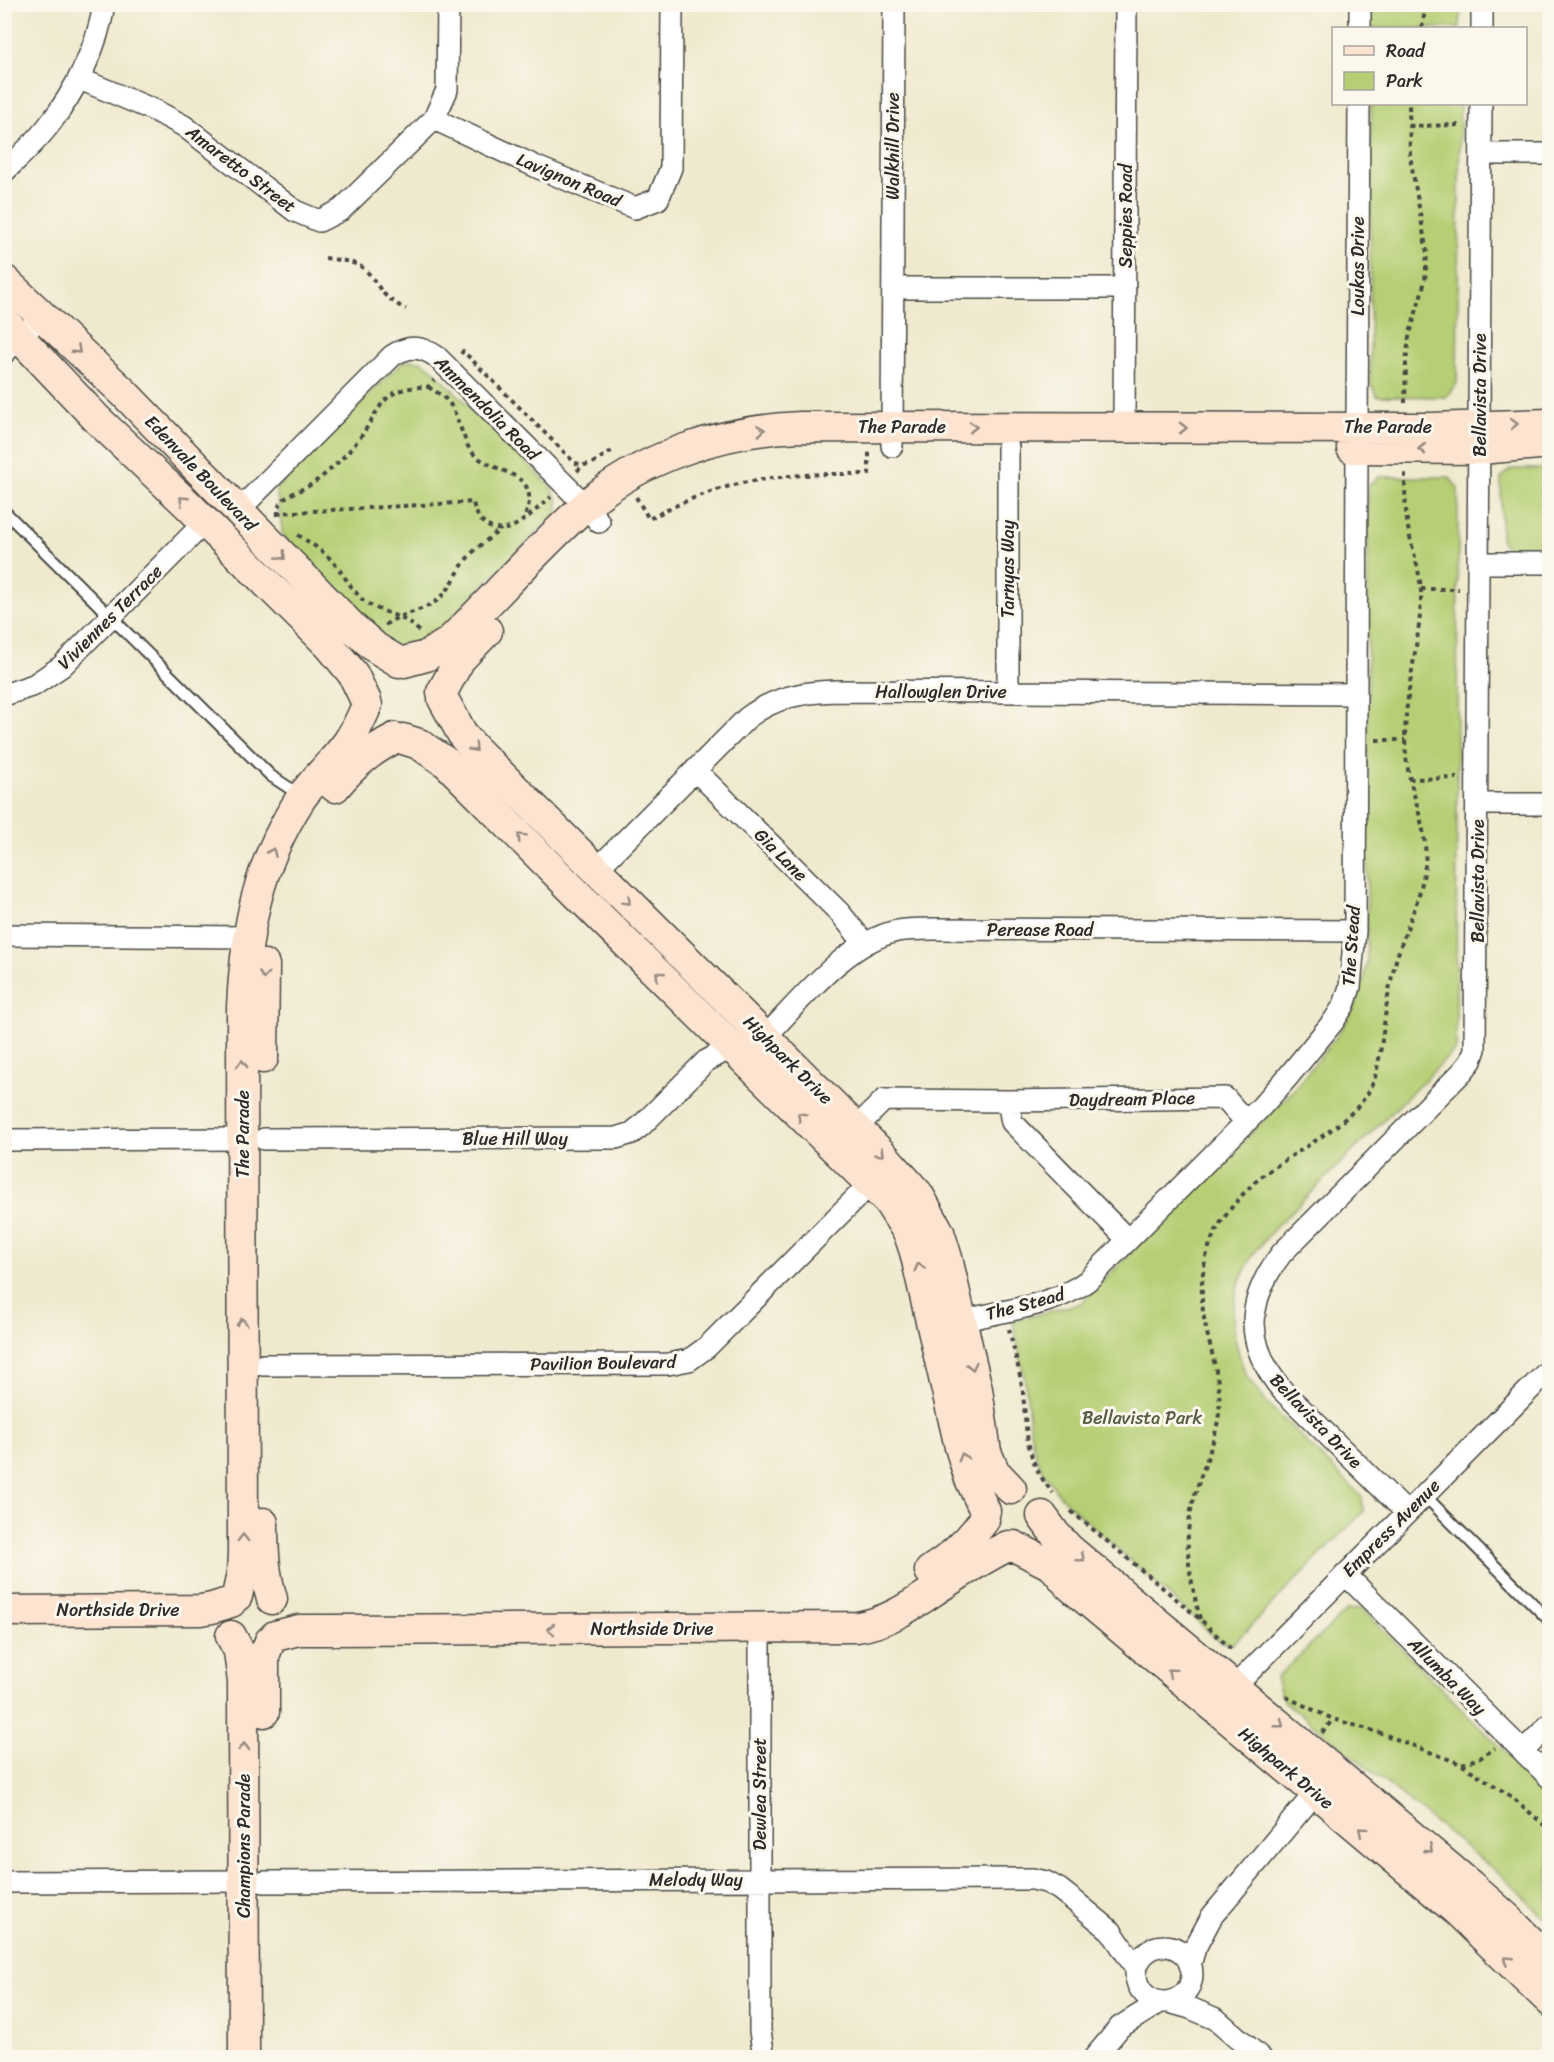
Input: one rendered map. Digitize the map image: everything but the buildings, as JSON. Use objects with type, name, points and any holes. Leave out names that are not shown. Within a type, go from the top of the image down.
[{"type":"street","points":[[4,172],[49,126],[80,79],[102,18],[104,4]]},
{"type":"street","name":"Amaretto Street","points":[[80,79],[156,111],[184,126],[295,211],[319,221],[341,210],[434,119],[447,90],[447,4]]},
{"type":"street","name":"Lavignon Road","points":[[434,119],[538,168],[634,208],[658,199],[671,168],[672,4]]},
{"type":"street","name":"Walkhill Drive","points":[[893,436],[894,4]]},
{"type":"street","name":"Seppies Road","points":[[1124,427],[1126,4]]},
{"type":"street","points":[[1360,4],[1360,27]]},
{"type":"street","points":[[1482,4],[1482,27]]},
{"type":"street","name":"Loukas Drive","points":[[1357,438],[1359,105]]},
{"type":"street","name":"Bellavista Drive","points":[[1407,1513],[1283,1391],[1263,1362],[1256,1343],[1254,1323],[1261,1285],[1282,1253],[1463,1071],[1471,1061],[1475,1050],[1477,1036],[1481,105]]},
{"type":"street","points":[[1481,154],[1550,154]]},
{"type":"street","name":"Edenvale Boulevard","points":[[4,280],[124,393],[358,634],[376,648],[401,662]]},
{"type":"street","points":[[893,288],[1125,288]]},
{"type":"street","points":[[10,337],[41,317]]},
{"type":"street","name":"Edenvale Boulevard","points":[[10,337],[205,522],[340,657],[353,674],[367,703]]},
{"type":"street","name":"Ammendolia Road","points":[[238,511],[400,351],[418,347],[428,350],[447,368],[592,514]]},
{"type":"street","points":[[1480,437],[1550,424]]},
{"type":"street","name":"The Parade","points":[[401,662],[436,651],[592,514],[681,471],[750,451],[893,436],[1124,427],[1357,438]]},
{"type":"street","name":"The Parade","points":[[893,436],[1008,447],[1480,437]]},
{"type":"street","points":[[1480,437],[1550,443]]},
{"type":"street","name":"The Stead","points":[[961,1321],[1055,1299],[1076,1289],[1246,1122],[1286,1079],[1327,1030],[1344,1005],[1352,975],[1354,931],[1357,438]]},
{"type":"street","name":"Tarnyas Way","points":[[1008,447],[1008,692]]},
{"type":"street","name":"The Parade","points":[[443,695],[460,659],[578,540],[592,514]]},
{"type":"street","name":"Viviennes Terrace","points":[[4,695],[20,691],[62,666],[205,522]]},
{"type":"street","points":[[1479,563],[1550,563]]},
{"type":"street","points":[[401,662],[417,663],[428,670],[437,679],[443,695],[442,711],[432,728],[416,738],[399,738],[385,733],[370,716],[367,703],[372,680],[388,666],[401,662]]},
{"type":"street","name":"Hallowglen Drive","points":[[596,870],[747,718],[761,707],[793,695],[812,692],[1356,694]]},
{"type":"street","name":"Highpark Drive","points":[[443,695],[464,737],[475,749],[908,1181],[930,1212],[947,1258],[977,1389],[986,1452],[994,1471],[1011,1489],[1028,1493],[1040,1507],[1054,1506],[1055,1534],[1069,1548],[1234,1688],[1550,2001]]},
{"type":"street","name":"The Parade","points":[[253,1139],[242,1007],[248,937],[255,899],[282,830],[302,796],[347,744],[367,703]]},
{"type":"street","name":"The Parade","points":[[232,1616],[242,1574],[253,1365],[253,1139],[268,931],[274,904],[293,853],[322,803],[360,759],[372,750],[399,738]]},
{"type":"street","name":"Highpark Drive","points":[[399,738],[419,744],[447,763],[888,1201],[909,1234],[922,1279],[960,1447],[984,1515],[986,1529],[992,1537],[1053,1566],[1069,1585],[1234,1688]]},
{"type":"street","name":"Gia Lane","points":[[694,770],[840,914],[865,944]]},
{"type":"street","points":[[1478,804],[1550,804]]},
{"type":"street","name":"Perease Road","points":[[765,1037],[843,959],[865,944],[897,931],[914,929],[1354,931]]},
{"type":"street","points":[[4,935],[248,937]]},
{"type":"street","name":"Blue Hill Way","points":[[4,1140],[616,1138],[632,1133],[641,1126],[706,1061],[733,1047]]},
{"type":"street","name":"Daydream Place","points":[[856,1128],[884,1100],[1225,1098],[1246,1122]]},
{"type":"street","points":[[1008,1101],[1012,1122],[1128,1240]]},
{"type":"street","name":"Pavilion Boulevard","points":[[253,1365],[668,1364],[688,1360],[707,1347],[870,1184]]},
{"type":"street","name":"The Parade","points":[[253,1365],[264,1562],[266,1579],[274,1602]]},
{"type":"street","name":"Empress Avenue","points":[[1234,1688],[1550,1369]]},
{"type":"street","name":"Northside Drive","points":[[272,1638],[299,1630],[759,1618],[856,1608],[873,1604],[893,1594],[955,1554],[970,1539],[994,1495],[1011,1489]]},
{"type":"street","name":"Northside Drive","points":[[274,1602],[310,1610],[759,1618],[841,1628],[872,1625],[898,1614],[979,1561],[1011,1546],[1023,1545],[1031,1540],[1054,1506]]},
{"type":"street","name":"Allumba Way","points":[[1345,1574],[1550,1778]]},
{"type":"street","points":[[255,1591],[265,1594],[274,1602],[280,1624],[272,1638],[256,1647],[242,1645],[232,1616],[246,1592],[255,1591]]},
{"type":"street","name":"Northside Drive","points":[[4,1611],[201,1610],[212,1608],[232,1616]]},
{"type":"street","name":"Northside Drive","points":[[4,1632],[232,1616]]},
{"type":"street","name":"Champions Parade","points":[[232,1616],[243,1682],[264,2058]]},
{"type":"street","name":"Dewlea Street","points":[[759,1618],[760,2031],[764,2058]]},
{"type":"street","name":"Champions Parade","points":[[244,2058],[264,1656],[272,1638]]},
{"type":"street","points":[[1523,1751],[1550,1724]]},
{"type":"street","points":[[1094,2058],[1120,2027],[1164,2002],[1178,1998],[1185,1992],[1190,1984],[1195,1948],[1212,1916],[1325,1780]]},
{"type":"street","name":"Highpark Drive","points":[[1325,1780],[1470,1884],[1550,1961]]},
{"type":"street","name":"Melody Way","points":[[4,1882],[1033,1879],[1046,1882],[1059,1889],[1111,1931],[1137,1943],[1161,1946]]},
{"type":"street","points":[[1120,2027],[1145,1953],[1181,1937],[1212,1916]]},
{"type":"street","name":"Melody Way","points":[[1111,1931],[1137,1975]]},
{"type":"street","points":[[1161,1946],[1179,1951],[1186,1957],[1201,1995],[1216,2019],[1261,2058]]},
{"type":"street","points":[[1137,1975],[1145,1996],[1190,2008],[1216,2019]]},
{"type":"street","name":"Dewlea Street","points":[[756,2058],[760,2031]]},
{"type":"lane","points":[[4,511],[271,776],[302,796]]},
{"type":"lane","points":[[1424,1495],[1550,1622]]},
{"type":"path","points":[[1422,27],[1426,4]]},
{"type":"path","points":[[1409,126],[1481,125]]},
{"type":"path","points":[[325,258],[360,266],[383,293],[394,303],[406,309]]},
{"type":"path","points":[[428,387],[463,351],[575,463],[584,465]]},
{"type":"path","points":[[278,518],[279,502],[313,483],[344,456],[359,439],[381,403],[407,388],[428,387],[450,402],[456,411],[471,450],[489,463],[522,480],[529,498],[529,507],[524,519]]},
{"type":"path","points":[[296,533],[336,565],[364,601],[409,622],[436,651]]},
{"type":"path","points":[[1421,589],[1479,588]]},
{"type":"path","points":[[1355,740],[1405,740]]},
{"type":"path","points":[[1410,779],[1478,778]]},
{"type":"path","points":[[1005,1310],[1022,1391],[1028,1447],[1054,1506],[1200,1619],[1232,1649],[1234,1688]]},
{"type":"path","points":[[1279,1692],[1332,1719],[1378,1732],[1461,1764],[1512,1797],[1550,1830]]},
{"type":"path","points":[[1461,1764],[1488,1754],[1507,1735]]},
{"type":"green space","points":[[1371,5],[1460,5],[1460,27],[1371,27]]},
{"type":"green space","points":[[1371,105],[1460,105],[1457,383],[1446,397],[1377,396],[1370,382]]},
{"type":"green space","points":[[412,360],[423,362],[431,368],[550,486],[558,507],[557,516],[543,526],[459,609],[457,620],[438,636],[410,648],[395,647],[368,628],[367,619],[283,536],[276,489],[392,372],[404,362]]},
{"type":"green space","points":[[1511,469],[1549,469],[1549,551],[1510,551],[1501,541],[1501,478]]},
{"type":"green space","name":"Bellavista Park","points":[[1379,477],[1449,477],[1458,488],[1456,1049],[1273,1230],[1251,1257],[1237,1288],[1233,1313],[1235,1338],[1247,1377],[1268,1404],[1362,1497],[1363,1512],[1233,1644],[1220,1642],[1064,1500],[1052,1485],[1038,1460],[1031,1436],[1025,1380],[1013,1321],[1081,1303],[1290,1094],[1338,1035],[1356,1004],[1367,962],[1368,486]]},
{"type":"green space","points":[[1362,1609],[1549,1796],[1549,1922],[1510,1883],[1283,1700],[1276,1678],[1347,1610]]}]
